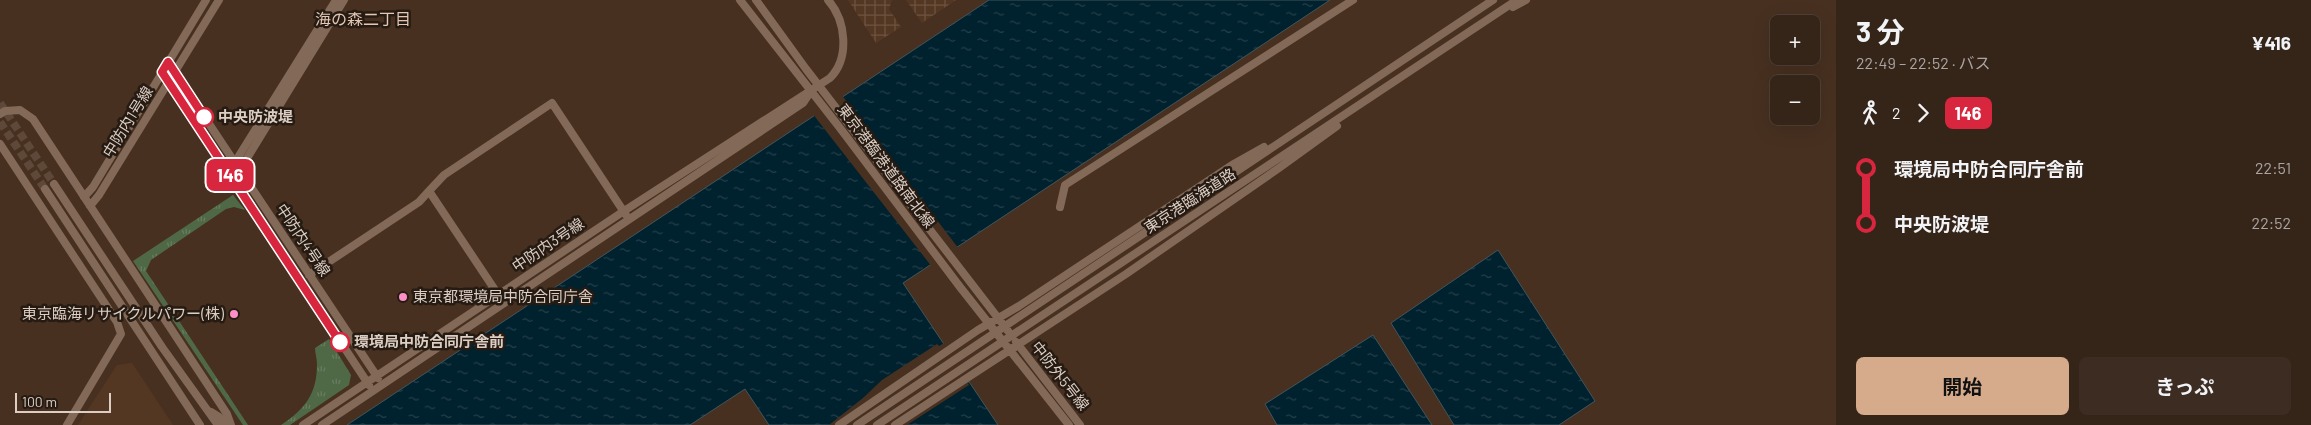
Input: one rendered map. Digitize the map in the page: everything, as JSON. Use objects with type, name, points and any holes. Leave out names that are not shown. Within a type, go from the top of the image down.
[{"type":"street","name":"中防内1号線","points":[[84,197],[93,187],[206,0]]},
{"type":"street","name":"中防内1号線","points":[[90,206],[219,0]]},
{"type":"street","points":[[233,180],[237,167],[336,0]]},
{"type":"street","points":[[228,173],[237,167],[344,0]]},
{"type":"street","name":"東京港臨港道路南北線","points":[[740,0],[1009,349]]},
{"type":"street","name":"東京港臨港道路南北線","points":[[756,0],[907,197],[914,211],[1018,344]]},
{"type":"street","name":"中防内3号線","points":[[303,425],[624,211],[833,75],[840,60],[843,44],[840,20],[828,0]]},
{"type":"street","points":[[1060,207],[1065,185],[1353,0]]},
{"type":"street","name":"東京港臨海道路","points":[[857,425],[1493,0]]},
{"type":"street","name":"東京港臨海道路","points":[[877,425],[1359,107],[1517,0]]},
{"type":"street","points":[[1497,14],[1526,0]]},
{"type":"street","name":"中防内4号線","points":[[168,62],[382,384]]},
{"type":"street","name":"中防内4号線","points":[[162,72],[372,390]]},
{"type":"street","name":"中防内3号線","points":[[322,425],[803,103],[811,91]]},
{"type":"street","points":[[309,275],[419,202],[444,175],[552,103],[629,219]]},
{"type":"street","points":[[895,425],[1126,274],[1279,168],[1359,107]]},
{"type":"street","points":[[0,114],[5,111],[20,110],[33,120],[222,406],[231,425]]},
{"type":"street","points":[[839,425],[989,323],[1019,306],[1232,165],[1318,117]]},
{"type":"street","points":[[0,144],[117,322],[121,334],[67,425]]},
{"type":"street","points":[[54,184],[158,340],[218,425]]},
{"type":"street","points":[[45,189],[200,425]]},
{"type":"street","points":[[429,191],[504,303]]},
{"type":"street","name":"中防外5号線","points":[[1018,344],[1080,425]]},
{"type":"street","name":"中防外5号線","points":[[1009,349],[1069,425]]},
{"type":"street","points":[[209,411],[219,417],[226,425]]},
{"type":"shaded area","points":[[848,0],[892,0],[889,9],[901,27],[876,43]]},
{"type":"shaded area","points":[[906,0],[956,0],[922,23]]},
{"type":"shaded area","points":[[132,363],[173,425],[78,425],[117,365]]},
{"type":"green space","points":[[233,195],[245,210],[234,207],[226,209],[151,260],[146,271],[248,425],[243,425],[133,261]]},
{"type":"green space","points":[[329,339],[351,375],[349,385],[290,425],[281,425],[297,413],[308,400],[315,384],[317,362],[315,348]]},
{"type":"water","points":[[989,0],[1330,0],[903,283],[998,425],[769,425],[745,389],[690,425],[347,425]]},
{"type":"water","points":[[1498,250],[1595,401],[1559,425],[1454,425],[1391,323]]},
{"type":"water","points":[[1373,335],[1432,425],[1277,425],[1265,404]]},
{"type":"pier","points":[[841,94],[959,249],[932,267],[812,113]]},
{"type":"pier","points":[[946,342],[971,379],[967,381],[969,385],[907,425],[829,425],[882,380],[937,344],[939,346]]},
{"type":"tunnel","points":[[0,103],[54,184]]},
{"type":"tunnel","points":[[0,122],[45,189]]},
{"type":"bus line","name":"146","points":[[204,117],[168,62],[162,72],[340,342]]},
{"type":"place","name":"中央防波堤","points":[[204,117]]},
{"type":"place","name":"東京都環境局中防合同庁舎","points":[[403,297]]},
{"type":"place","name":"東京臨海リサイクルパワー(株)","points":[[234,314]]},
{"type":"place","name":"環境局中防合同庁舎前","points":[[340,342]]},
{"type":"district","name":"海の森二丁目","points":[[363,19]]}]
